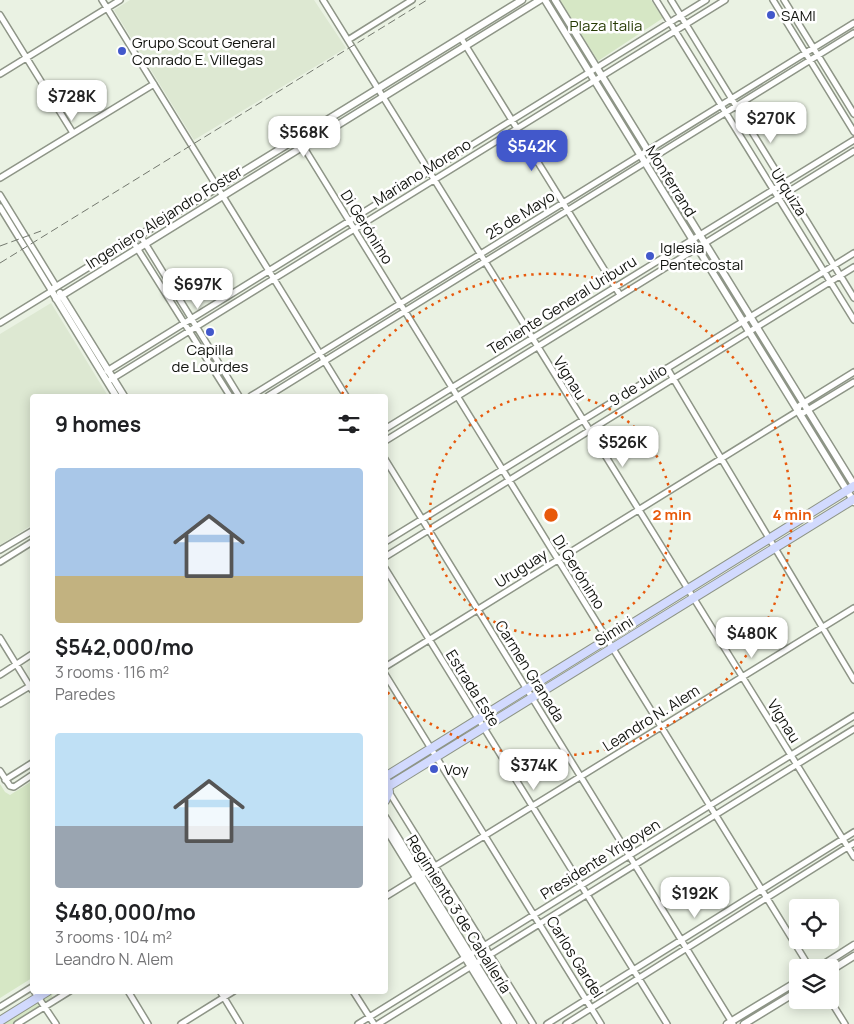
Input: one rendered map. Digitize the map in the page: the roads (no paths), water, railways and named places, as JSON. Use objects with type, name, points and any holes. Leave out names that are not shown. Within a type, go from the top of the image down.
[{"type":"main road","name":"Simini","points":[[388,782],[431,748],[852,487]]},
{"type":"main road","name":"Simini","points":[[388,782],[436,756],[854,500]]},
{"type":"main road","points":[[0,1021],[30,994]]},
{"type":"street","points":[[102,0],[345,394]]},
{"type":"street","points":[[0,74],[120,0]]},
{"type":"street","name":"Vignau","points":[[323,0],[588,431],[854,857]]},
{"type":"street","points":[[348,40],[412,0]]},
{"type":"street","name":"Ingeniero Alejandro Foster","points":[[53,289],[522,0]]},
{"type":"street","name":"Ingeniero Alejandro Foster","points":[[59,297],[540,0]]},
{"type":"street","name":"Monferrand","points":[[545,0],[798,411],[852,487]]},
{"type":"street","name":"Monferrand","points":[[555,0],[804,403],[852,487],[854,500]]},
{"type":"street","name":"Urquiza","points":[[656,0],[854,320]]},
{"type":"street","name":"Urquiza","points":[[671,0],[854,298]]},
{"type":"street","name":"Mariano Moreno","points":[[105,372],[706,0]]},
{"type":"street","name":"Mariano Moreno","points":[[110,380],[724,0]]},
{"type":"street","points":[[773,0],[854,132]]},
{"type":"street","points":[[784,0],[854,114]]},
{"type":"street","points":[[0,15],[73,133]]},
{"type":"street","name":"25 de Mayo","points":[[254,394],[854,23]]},
{"type":"street","name":"25 de Mayo","points":[[271,394],[854,34]]},
{"type":"street","points":[[461,38],[620,296]]},
{"type":"street","points":[[0,178],[154,84]]},
{"type":"street","name":"Di Gerónimo","points":[[298,138],[557,561],[804,959]]},
{"type":"street","name":"Teniente General Uriburu","points":[[388,427],[854,140]]},
{"type":"street","name":"Teniente General Uriburu","points":[[388,438],[854,151]]},
{"type":"street","points":[[0,195],[30,244],[53,289]]},
{"type":"street","points":[[0,207],[110,380],[122,394]]},
{"type":"street","points":[[140,235],[238,394]]},
{"type":"street","points":[[132,240],[229,394]]},
{"type":"street","name":"9 de Julio","points":[[388,540],[854,253]]},
{"type":"street","name":"9 de Julio","points":[[388,554],[854,267]]},
{"type":"street","points":[[0,323],[53,289]]},
{"type":"street","points":[[667,368],[768,540],[854,680]]},
{"type":"street","name":"Uruguay","points":[[388,665],[798,411],[799,406],[854,372]]},
{"type":"street","points":[[110,380],[115,394]]},
{"type":"street","name":"Uruguay","points":[[798,411],[803,413],[854,382]]},
{"type":"street","name":"Carmen Granada","points":[[388,464],[731,1023]]},
{"type":"street","points":[[0,550],[30,532]]},
{"type":"street","points":[[0,562],[30,543]]},
{"type":"street","name":"Estrada Este","points":[[388,573],[667,1024]]},
{"type":"street","name":"Leandro N. Alem","points":[[388,895],[854,608]]},
{"type":"street","points":[[0,638],[30,686]]},
{"type":"street","points":[[0,675],[30,655]]},
{"type":"street","name":"Carlos Gardel","points":[[388,679],[601,1024]]},
{"type":"street","points":[[0,704],[30,689]]},
{"type":"street","name":"Presidente Yrigoyen","points":[[358,1024],[854,716]]},
{"type":"street","name":"Presidente Yrigoyen","points":[[378,1024],[854,729]]},
{"type":"street","points":[[6,780],[30,764]]},
{"type":"street","points":[[0,771],[10,786],[14,787],[30,776]]},
{"type":"street","points":[[388,785],[435,866],[533,1024]]},
{"type":"street","name":"Regimiento 3 de Caballería","points":[[388,822],[467,956],[513,1024]]},
{"type":"street","name":"Regimiento 3 de Caballería","points":[[388,831],[418,876]]},
{"type":"street","points":[[547,1024],[854,832]]},
{"type":"street","points":[[566,1024],[854,843]]},
{"type":"street","points":[[832,959],[854,945]]},
{"type":"street","points":[[839,965],[854,956]]},
{"type":"street","name":"Regimiento 3 de Caballería","points":[[473,965],[506,1024]]},
{"type":"street","points":[[731,1023],[789,986]]},
{"type":"street","points":[[0,1007],[30,992]]},
{"type":"street","points":[[37,994],[56,1024]]},
{"type":"street","points":[[17,1024],[65,994]]},
{"type":"street","points":[[130,994],[148,1024]]},
{"type":"street","points":[[222,994],[240,1024]]},
{"type":"street","points":[[181,1024],[230,994]]},
{"type":"street","points":[[355,994],[374,1024]]},
{"type":"street","points":[[744,1024],[789,996]]},
{"type":"street","points":[[836,1009],[845,1024]]},
{"type":"railway","points":[[0,263],[427,0]]},
{"type":"railway","points":[[0,246],[41,231]]},
{"type":"place","name":"SAMI","points":[[771,15]]},
{"type":"place","name":"Grupo Scout General Conrado E. Villegas","points":[[122,51]]},
{"type":"place","name":"Iglesia Pentecostal","points":[[650,256]]},
{"type":"place","name":"Capilla de Lourdes","points":[[210,332]]},
{"type":"place","name":"Voy","points":[[434,769]]},
{"type":"park label","name":"Plaza Italia","points":[[606,25]]}]
